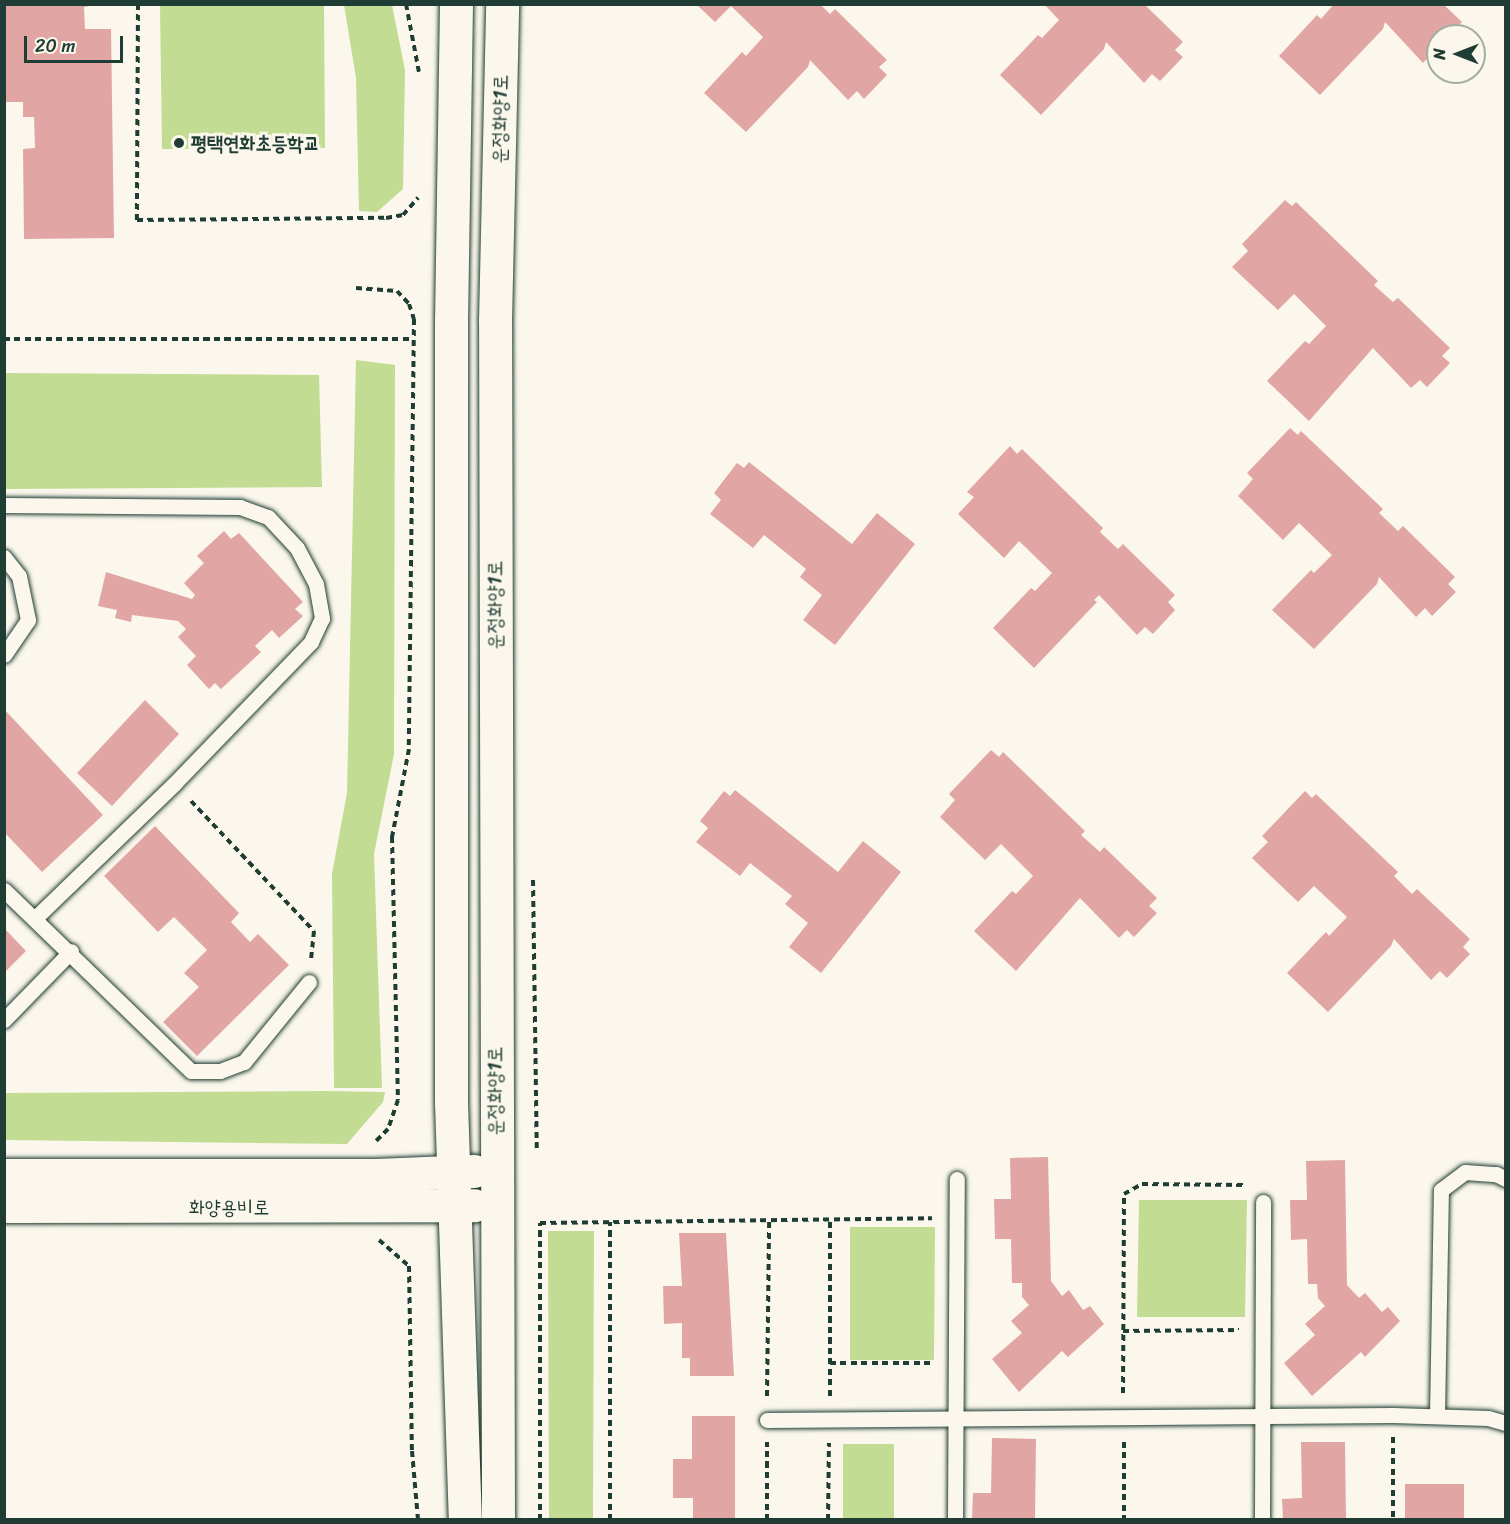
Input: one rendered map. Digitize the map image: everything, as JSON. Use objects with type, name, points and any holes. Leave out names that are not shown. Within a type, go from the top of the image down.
[{"type":"street","points":[[456,4],[451,320],[452,1171],[465,1520]]},
{"type":"street","name":"운정화양1로","points":[[498,1520],[494,1205],[495,321],[502,4]]},
{"type":"street","name":"화양용비로","points":[[4,1174],[376,1175],[494,1170]]},
{"type":"street","name":"화양용비로","points":[[4,1206],[494,1205]]},
{"type":"lane","points":[[4,505],[240,507],[268,517],[297,548],[316,584],[322,618],[311,642],[175,783],[35,918]]},
{"type":"lane","points":[[4,557],[19,576],[28,620],[4,655]]},
{"type":"lane","points":[[4,890],[71,951],[191,1071],[220,1071],[243,1062],[309,982]]},
{"type":"lane","points":[[4,1020],[71,951]]},
{"type":"lane","points":[[1437,1416],[1441,1190],[1465,1172],[1496,1174],[1506,1179]]},
{"type":"lane","points":[[956,1520],[957,1179]]},
{"type":"lane","points":[[1262,1520],[1263,1202]]},
{"type":"lane","points":[[767,1420],[1124,1419],[1393,1415],[1488,1418],[1506,1423]]},
{"type":"path","points":[[138,4],[137,220],[386,218],[403,215],[419,196]]},
{"type":"path","points":[[406,4],[421,82]]},
{"type":"path","points":[[356,288],[397,291],[409,304],[414,319],[409,749],[392,837],[398,1100],[388,1129],[372,1145]]},
{"type":"path","points":[[4,339],[412,339]]},
{"type":"path","points":[[175,783],[314,931],[309,982]]},
{"type":"path","points":[[533,876],[537,1154]]},
{"type":"path","points":[[1124,1520],[1122,1201],[1132,1187],[1243,1185],[1254,1187],[1263,1202]]},
{"type":"path","points":[[540,1520],[540,1223],[957,1218]]},
{"type":"path","points":[[828,1520],[830,1220]]},
{"type":"path","points":[[766,1520],[769,1221]]},
{"type":"path","points":[[609,1520],[610,1222]]},
{"type":"path","points":[[376,1237],[409,1266],[412,1451],[418,1520]]},
{"type":"path","points":[[1123,1331],[1262,1330]]},
{"type":"path","points":[[830,1363],[957,1364]]},
{"type":"path","points":[[1393,1415],[1393,1520]]},
{"type":"green space","points":[[160,5],[324,5],[325,148],[162,149]]},
{"type":"green space","points":[[344,5],[392,5],[405,70],[403,189],[377,212],[359,211],[356,78]]},
{"type":"green space","points":[[356,360],[395,365],[394,754],[374,854],[382,1088],[334,1088],[332,874],[347,793]]},
{"type":"green space","points":[[5,373],[319,375],[322,487],[5,489]]},
{"type":"green space","points":[[385,1092],[383,1102],[347,1144],[5,1140],[5,1093]]},
{"type":"green space","points":[[1139,1200],[1247,1200],[1245,1317],[1137,1317]]},
{"type":"green space","points":[[850,1227],[935,1227],[934,1360],[850,1360]]},
{"type":"green space","points":[[548,1231],[594,1231],[593,1519],[549,1519]]},
{"type":"green space","points":[[843,1444],[894,1444],[894,1519],[843,1519]]},
{"type":"building","points":[[4,4],[99,4],[84,7],[85,29],[111,29],[114,238],[24,239],[23,149],[35,148],[34,117],[23,117],[23,102],[4,102]]},
{"type":"building","points":[[696,4],[820,4],[830,14],[835,9],[887,60],[879,67],[887,75],[864,99],[857,91],[848,100],[810,60],[808,67],[746,132],[704,93],[742,52],[746,56],[763,37],[731,6],[715,22]]},
{"type":"building","points":[[1044,4],[1144,4],[1183,42],[1175,50],[1183,57],[1160,81],[1152,74],[1144,83],[1106,42],[1104,49],[1041,115],[1000,75],[1038,35],[1042,38],[1059,20]]},
{"type":"building","points":[[1334,4],[1443,4],[1462,22],[1460,24],[1426,24],[1426,60],[1423,63],[1385,22],[1383,29],[1320,95],[1279,56],[1317,15],[1321,19]]},
{"type":"building","points":[[1285,200],[1292,206],[1296,202],[1378,281],[1374,285],[1393,302],[1398,298],[1450,348],[1442,356],[1450,363],[1427,387],[1420,380],[1411,388],[1373,348],[1309,421],[1267,381],[1305,341],[1309,344],[1326,326],[1294,294],[1278,310],[1232,267],[1248,251],[1242,244]]},
{"type":"building","points":[[1290,428],[1298,435],[1301,431],[1383,509],[1379,513],[1398,531],[1403,526],[1455,577],[1448,584],[1456,592],[1432,616],[1425,608],[1416,617],[1379,577],[1377,584],[1314,649],[1272,610],[1311,570],[1314,573],[1332,555],[1299,523],[1283,540],[1238,496],[1253,479],[1247,473]]},
{"type":"building","points":[[1010,446],[1017,454],[1022,449],[1103,528],[1100,532],[1118,549],[1123,544],[1175,595],[1168,602],[1175,610],[1153,634],[1145,627],[1137,635],[1099,595],[1094,600],[1097,602],[1034,668],[993,628],[1031,588],[1035,591],[1052,573],[1019,541],[1004,558],[958,514],[974,497],[967,492]]},
{"type":"building","points":[[749,462],[852,544],[877,513],[915,544],[835,645],[803,620],[822,595],[800,577],[806,569],[764,535],[753,548],[710,514],[721,500],[714,493],[737,463],[744,468]]},
{"type":"building","points":[[224,531],[231,539],[239,533],[303,602],[295,609],[303,616],[279,638],[272,630],[255,646],[261,652],[221,689],[215,683],[209,689],[187,665],[196,656],[178,637],[186,629],[178,621],[132,615],[131,622],[115,618],[117,610],[98,606],[106,572],[192,599],[195,595],[184,583],[204,563],[197,556]]},
{"type":"building","points":[[145,700],[179,734],[112,806],[77,773]]},
{"type":"building","points":[[4,709],[103,815],[42,872],[4,832]]},
{"type":"building","points":[[991,750],[999,757],[1003,752],[1085,831],[1081,835],[1100,852],[1104,847],[1157,898],[1149,906],[1157,913],[1134,937],[1127,930],[1119,938],[1080,898],[1016,971],[974,931],[1012,891],[1016,894],[1033,876],[1001,844],[985,860],[940,817],[955,800],[949,794]]},
{"type":"building","points":[[735,790],[838,872],[863,841],[901,872],[821,973],[789,947],[808,923],[785,904],[792,896],[750,863],[740,876],[696,842],[708,828],[700,821],[724,791],[730,796]]},
{"type":"building","points":[[1305,791],[1312,798],[1316,794],[1398,872],[1394,876],[1412,894],[1417,889],[1470,939],[1463,947],[1470,954],[1447,978],[1440,971],[1431,980],[1394,939],[1391,946],[1328,1012],[1287,973],[1326,932],[1329,936],[1347,917],[1314,886],[1298,902],[1252,858],[1268,842],[1262,836]]},
{"type":"building","points":[[155,826],[239,913],[231,922],[250,942],[258,934],[289,965],[197,1056],[163,1022],[199,987],[184,973],[207,950],[174,917],[158,932],[104,876]]},
{"type":"building","points":[[5,929],[26,951],[5,972]]},
{"type":"building","points":[[1048,1157],[1051,1281],[1062,1296],[1069,1290],[1083,1310],[1090,1306],[1104,1324],[1068,1357],[1062,1351],[1019,1392],[992,1359],[1022,1333],[1011,1321],[1029,1305],[1022,1297],[1022,1283],[1012,1283],[1011,1239],[995,1239],[994,1199],[1011,1199],[1010,1158]]},
{"type":"building","points":[[1345,1160],[1347,1285],[1359,1298],[1365,1293],[1382,1312],[1388,1307],[1400,1321],[1365,1357],[1361,1352],[1312,1396],[1284,1363],[1315,1335],[1305,1324],[1325,1306],[1318,1298],[1317,1284],[1308,1284],[1307,1239],[1291,1240],[1290,1200],[1307,1200],[1306,1161]]},
{"type":"building","points":[[679,1233],[726,1233],[734,1376],[690,1376],[690,1358],[682,1358],[682,1323],[664,1324],[663,1286],[682,1286]]},
{"type":"building","points":[[692,1416],[735,1416],[735,1520],[693,1520],[693,1498],[673,1498],[673,1459],[692,1459]]},
{"type":"building","points":[[992,1438],[1036,1439],[1035,1520],[972,1520],[973,1493],[991,1493]]},
{"type":"building","points":[[1301,1442],[1345,1442],[1346,1520],[1283,1520],[1282,1499],[1302,1498]]},
{"type":"building","points":[[1405,1484],[1464,1484],[1464,1520],[1405,1520]]},
{"type":"place","name":"평택연화초등학교","points":[[179,143]]}]
